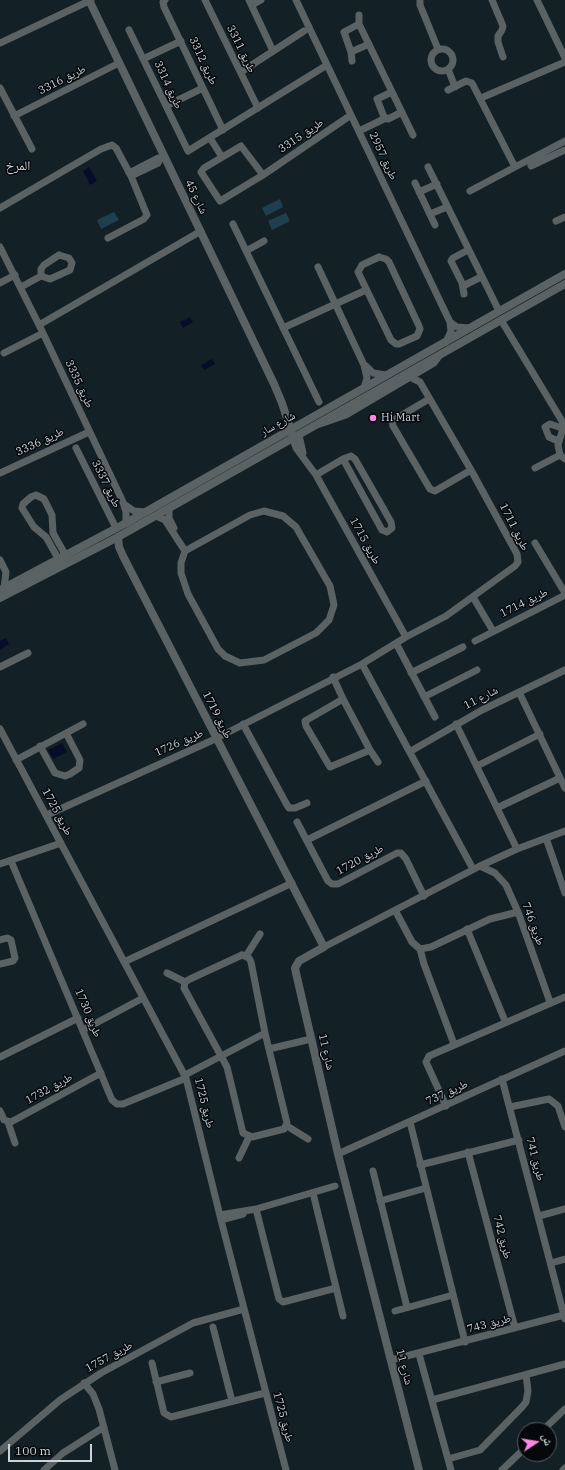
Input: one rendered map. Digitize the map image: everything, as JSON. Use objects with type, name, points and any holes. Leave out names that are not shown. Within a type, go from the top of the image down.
[{"type":"street","points":[[0,43],[90,0]]},
{"type":"street","name":"شارع 45","points":[[90,0],[162,158],[201,231],[282,403],[296,437]]},
{"type":"street","name":"طريق 3311","points":[[205,0],[258,108]]},
{"type":"street","points":[[261,0],[251,2],[273,50]]},
{"type":"street","name":"طريق 2957","points":[[296,0],[450,322]]},
{"type":"street","points":[[420,0],[420,5],[438,49]]},
{"type":"street","points":[[492,0],[503,26],[498,36],[498,42],[504,57]]},
{"type":"street","points":[[537,0],[565,58]]},
{"type":"street","name":"طريق 3312","points":[[164,1],[164,7],[223,130]]},
{"type":"street","points":[[359,15],[359,24],[412,135]]},
{"type":"street","points":[[352,61],[351,52],[344,32],[359,24]]},
{"type":"street","name":"طريق 3314","points":[[129,30],[186,150],[190,151],[210,138]]},
{"type":"street","points":[[241,72],[304,31]]},
{"type":"street","points":[[143,59],[181,41]]},
{"type":"street","points":[[351,52],[369,44]]},
{"type":"street","points":[[438,49],[431,59],[433,67],[440,71],[448,69]]},
{"type":"street","points":[[438,49],[448,50],[452,55],[453,61],[448,69],[451,88],[470,81],[481,98],[515,167]]},
{"type":"street","points":[[481,98],[565,62]]},
{"type":"street","name":"طريق 3316","points":[[14,116],[119,63]]},
{"type":"street","points":[[222,157],[210,138],[327,65]]},
{"type":"street","points":[[0,88],[32,149]]},
{"type":"street","points":[[166,106],[203,88]]},
{"type":"street","points":[[386,118],[377,101],[392,92]]},
{"type":"street","points":[[359,131],[402,112]]},
{"type":"street","name":"طريق 3315","points":[[263,175],[242,146],[222,157],[201,172],[220,201],[263,175],[351,115]]},
{"type":"street","points":[[470,191],[565,141]]},
{"type":"street","points":[[0,208],[110,145],[116,148],[130,175],[147,215],[144,219],[108,238]]},
{"type":"street","points":[[531,166],[565,150]]},
{"type":"street","points":[[130,175],[158,158],[162,158]]},
{"type":"street","points":[[428,166],[468,250],[499,310]]},
{"type":"street","points":[[415,183],[434,225]]},
{"type":"street","points":[[419,192],[436,184]]},
{"type":"street","points":[[430,214],[447,207]]},
{"type":"street","points":[[556,221],[565,217]]},
{"type":"street","points":[[233,224],[319,402]]},
{"type":"street","points":[[40,325],[201,231]]},
{"type":"street","points":[[246,251],[264,241]]},
{"type":"street","name":"طريق 3335","points":[[0,247],[40,325],[122,502],[126,514],[126,523]]},
{"type":"street","points":[[464,294],[463,286],[451,260],[468,250]]},
{"type":"street","points":[[379,258],[386,259],[419,326],[420,329],[417,336],[400,344],[393,342],[366,290],[358,272],[360,267],[379,258]]},
{"type":"street","points":[[318,267],[364,365],[367,378],[364,388]]},
{"type":"street","name":"شارع سار","points":[[2,589],[146,512],[446,342],[499,310],[565,274]]},
{"type":"street","points":[[0,283],[15,275]]},
{"type":"street","points":[[21,287],[41,276]]},
{"type":"street","points":[[463,286],[482,277]]},
{"type":"street","name":"شارع سار","points":[[0,598],[118,538],[565,284]]},
{"type":"street","points":[[283,328],[366,290]]},
{"type":"street","points":[[501,320],[564,426]]},
{"type":"street","points":[[450,322],[457,327],[469,328]]},
{"type":"street","points":[[446,342],[450,333],[450,322]]},
{"type":"street","points":[[4,352],[43,333]]},
{"type":"street","points":[[316,426],[341,417],[434,363],[440,355]]},
{"type":"street","points":[[364,365],[373,373],[386,375]]},
{"type":"street","points":[[410,377],[420,382],[421,371]]},
{"type":"street","name":"طريق 1711","points":[[362,664],[406,637],[446,616],[474,597],[515,566],[518,558],[471,470],[420,382]]},
{"type":"street","points":[[429,399],[392,421],[393,426],[426,483],[432,491],[435,491],[471,470]]},
{"type":"street","points":[[558,441],[549,437],[545,427],[550,424],[564,426]]},
{"type":"street","points":[[535,468],[563,457],[558,441],[564,426]]},
{"type":"street","name":"طريق 3336","points":[[0,473],[89,432]]},
{"type":"street","name":"طريق 1715","points":[[296,437],[296,448],[316,475],[406,637]]},
{"type":"street","name":"طريق 3337","points":[[76,448],[116,528]]},
{"type":"street","points":[[316,475],[343,459],[351,456],[355,459],[391,522],[392,528],[387,532],[382,530],[343,459]]},
{"type":"street","points":[[36,496],[44,499],[52,515],[53,533],[62,558],[46,538],[34,527],[22,508],[23,504],[31,497],[36,496]]},
{"type":"street","points":[[122,502],[134,510],[146,512]]},
{"type":"street","points":[[169,509],[169,518],[178,535],[180,543]]},
{"type":"street","points":[[156,516],[165,520],[174,537],[185,551],[180,568],[188,594],[218,649],[237,662],[247,664],[264,660],[316,633],[329,620],[334,600],[330,586],[301,534],[293,523],[284,516],[269,512],[254,513],[185,551]]},
{"type":"street","name":"طريق 1719","points":[[118,538],[119,547],[123,556],[324,947]]},
{"type":"street","name":"طريق 1714","points":[[475,641],[565,594],[535,543]]},
{"type":"street","name":"طريق 1719","points":[[105,544],[123,556]]},
{"type":"street","points":[[0,560],[6,572],[21,580]]},
{"type":"street","points":[[2,589],[6,572]]},
{"type":"street","name":"طريق 1714","points":[[474,597],[494,631]]},
{"type":"street","points":[[396,643],[435,717]]},
{"type":"street","points":[[411,673],[463,647]]},
{"type":"street","points":[[0,667],[28,652]]},
{"type":"street","points":[[362,664],[411,751],[426,781],[477,868]]},
{"type":"street","name":"طريق 1726","points":[[47,816],[216,738],[333,677],[362,664]]},
{"type":"street","points":[[424,697],[477,670]]},
{"type":"street","name":"شارع 11","points":[[411,751],[456,724],[565,670]]},
{"type":"street","points":[[333,677],[343,699],[378,762]]},
{"type":"street","points":[[519,692],[565,788]]},
{"type":"street","points":[[343,699],[307,719],[306,726],[330,767],[370,750]]},
{"type":"street","points":[[16,760],[82,724]]},
{"type":"street","points":[[244,724],[289,808],[295,808],[307,803]]},
{"type":"street","points":[[456,724],[517,849]]},
{"type":"street","name":"طريق 1725","points":[[0,729],[186,1076],[220,1218],[286,1470]]},
{"type":"street","points":[[40,746],[56,773],[65,776],[70,774],[79,768],[80,760],[66,733]]},
{"type":"street","points":[[476,766],[540,734]]},
{"type":"street","points":[[497,808],[560,778]]},
{"type":"street","points":[[306,840],[426,781]]},
{"type":"street","name":"طريق 1720","points":[[297,822],[328,881],[332,884],[338,884],[397,853],[401,853],[406,859],[424,896]]},
{"type":"street","name":"شارع 11","points":[[418,1470],[338,1154],[295,968],[299,961],[324,947],[477,868],[517,849],[565,832]]},
{"type":"street","points":[[546,838],[565,894]]},
{"type":"street","points":[[0,864],[61,843]]},
{"type":"street","name":"طريق 1730","points":[[11,861],[112,1100],[117,1104],[123,1104],[186,1076]]},
{"type":"street","name":"طريق 746","points":[[477,868],[494,873],[506,885],[518,912],[550,1002]]},
{"type":"street","points":[[124,962],[292,883]]},
{"type":"street","points":[[395,910],[412,942],[420,949],[424,964],[454,1044]]},
{"type":"street","points":[[420,949],[431,947],[467,929],[495,918],[518,912]]},
{"type":"street","points":[[467,929],[506,1021]]},
{"type":"street","points":[[246,956],[260,934]]},
{"type":"street","points":[[0,940],[7,938],[11,940],[15,958],[13,961],[0,964]]},
{"type":"street","points":[[185,982],[242,955],[246,956]]},
{"type":"street","points":[[246,956],[250,962],[265,1033],[287,1120],[287,1126]]},
{"type":"street","points":[[167,973],[185,982]]},
{"type":"street","points":[[185,982],[186,991],[230,1074],[243,1133],[249,1137],[280,1130],[287,1126]]},
{"type":"street","points":[[446,1106],[426,1060],[428,1056],[550,1002],[565,997]]},
{"type":"street","points":[[83,1030],[143,998]]},
{"type":"street","points":[[0,1056],[78,1018]]},
{"type":"street","points":[[186,1076],[220,1056],[265,1033]]},
{"type":"street","points":[[269,1049],[311,1039]]},
{"type":"street","name":"طريق 737","points":[[338,1154],[565,1051]]},
{"type":"street","name":"طريق 1732","points":[[8,1122],[15,1120],[101,1073]]},
{"type":"street","name":"طريق 741","points":[[502,1079],[551,1262],[564,1317]]},
{"type":"street","points":[[510,1107],[549,1099],[558,1106],[565,1127]]},
{"type":"street","points":[[0,1112],[4,1120],[8,1122],[15,1143]]},
{"type":"street","points":[[410,1122],[465,1342]]},
{"type":"street","points":[[287,1126],[308,1139]]},
{"type":"street","points":[[239,1158],[249,1137]]},
{"type":"street","points":[[420,1165],[519,1140]]},
{"type":"street","name":"طريق 742","points":[[468,1152],[515,1328]]},
{"type":"street","points":[[373,1171],[407,1308]]},
{"type":"street","points":[[220,1218],[335,1186]]},
{"type":"street","points":[[380,1201],[426,1188]]},
{"type":"street","points":[[313,1193],[343,1316]]},
{"type":"street","points":[[256,1209],[278,1299],[284,1302],[336,1288]]},
{"type":"street","points":[[539,1216],[565,1209]]},
{"type":"street","points":[[551,1262],[565,1259]]},
{"type":"street","points":[[395,1311],[453,1295]]},
{"type":"street","name":"طريق 1757","points":[[0,1451],[15,1440],[51,1407],[84,1383],[193,1323],[244,1309]]},
{"type":"street","name":"طريق 743","points":[[390,1360],[420,1354],[515,1328],[564,1317]]},
{"type":"street","points":[[213,1327],[232,1401]]},
{"type":"street","points":[[420,1354],[451,1470]]},
{"type":"street","points":[[152,1363],[164,1413],[171,1417],[265,1393]]},
{"type":"street","points":[[432,1400],[565,1364]]},
{"type":"street","points":[[156,1382],[190,1373]]},
{"type":"street","points":[[448,1459],[480,1450],[522,1407],[528,1397],[526,1375]]},
{"type":"street","points":[[84,1383],[95,1399],[115,1470]]},
{"type":"street","points":[[551,1422],[565,1409]]},
{"type":"street","points":[[44,1470],[63,1454],[104,1427]]},
{"type":"street","points":[[502,1470],[517,1456]]},
{"type":"shaded area","points":[[89,167],[97,181],[90,185],[83,171]]},
{"type":"shaded area","points":[[280,199],[283,207],[266,216],[262,208]]},
{"type":"shaded area","points":[[114,212],[119,220],[101,229],[97,220]]},
{"type":"shaded area","points":[[286,213],[290,221],[272,230],[268,221]]},
{"type":"shaded area","points":[[190,317],[193,322],[183,328],[180,322]]},
{"type":"shaded area","points":[[212,359],[215,364],[204,370],[201,365]]},
{"type":"shaded area","points":[[6,638],[9,644],[0,650],[0,641]]},
{"type":"shaded area","points":[[62,743],[67,752],[53,759],[48,750]]},
{"type":"place","name":"Hi Mart","points":[[373,418]]},
{"type":"district","name":"المرخ","points":[[18,166]]}]
